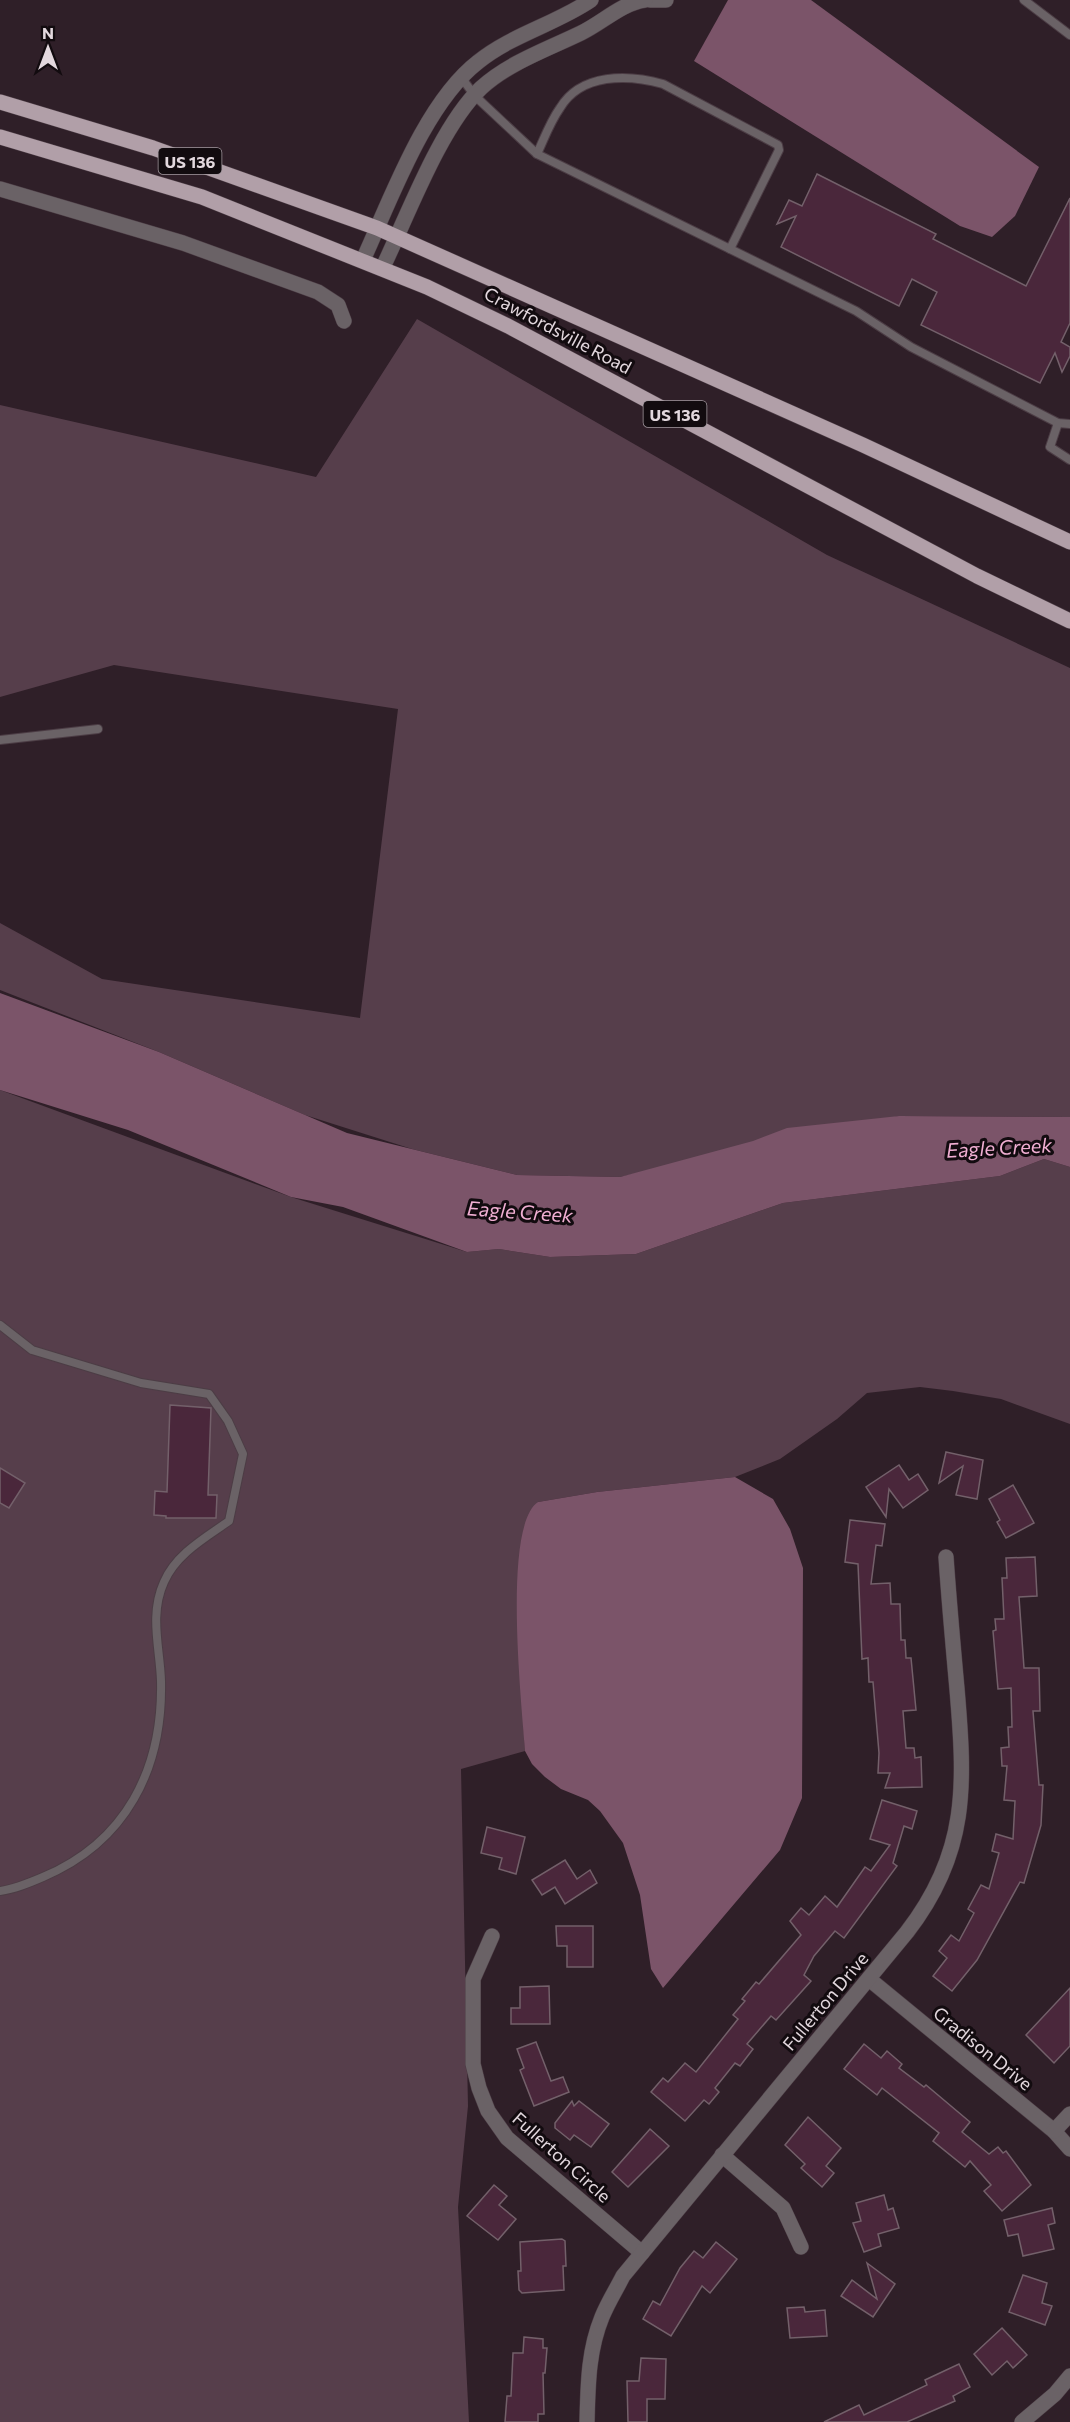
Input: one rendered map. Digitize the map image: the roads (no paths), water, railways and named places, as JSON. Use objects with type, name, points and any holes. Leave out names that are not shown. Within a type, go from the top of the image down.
[{"type":"main road","name":"Crawfordsville Road","points":[[0,102],[153,148],[377,228],[523,296],[863,445],[1070,542]]},
{"type":"main road","name":"Crawfordsville Road","points":[[0,137],[202,197],[383,267],[508,326],[970,572],[1070,621]]},
{"type":"street","points":[[363,260],[433,113],[461,77],[492,52],[591,0]]},
{"type":"street","points":[[383,267],[450,127],[475,96],[492,80],[520,63],[595,26],[635,1],[645,0]]},
{"type":"street","points":[[650,0],[666,0]]},
{"type":"street","points":[[0,189],[183,243],[318,292],[338,305],[344,321]]},
{"type":"street","name":"Fullerton Drive","points":[[587,2422],[590,2361],[598,2326],[623,2276],[869,1979],[926,1905],[945,1868],[959,1820],[963,1762],[946,1557]]},
{"type":"street","name":"Fullerton Circle","points":[[492,1936],[473,1979],[473,2064],[478,2088],[488,2111],[507,2138],[642,2253]]},
{"type":"street","name":"Gradison Drive","points":[[869,1979],[1054,2131],[1070,2149]]},
{"type":"street","points":[[1054,2131],[1070,2114]]},
{"type":"street","points":[[722,2155],[783,2208],[801,2247]]},
{"type":"street","points":[[1022,2422],[1055,2394],[1070,2376]]},
{"type":"lane","points":[[1024,0],[1070,35]]},
{"type":"lane","points":[[461,77],[475,96],[537,154],[856,311],[911,347],[1058,423],[1070,424]]},
{"type":"lane","points":[[537,154],[560,108],[567,98],[581,89],[611,78],[645,79],[663,84],[778,145],[730,249]]},
{"type":"lane","points":[[1058,423],[1050,447],[1070,460]]},
{"type":"lane","points":[[0,741],[98,729]]},
{"type":"lane","points":[[0,1325],[32,1350],[141,1383],[209,1394],[228,1421],[243,1454],[229,1521],[189,1548],[164,1581],[155,1636],[161,1680],[159,1738],[141,1788],[123,1818],[69,1865],[11,1890],[0,1891]]},
{"type":"water","points":[[728,0],[811,0],[1039,167],[1015,216],[992,237],[960,226],[694,61]]},
{"type":"water","name":"Eagle Creek","points":[[0,993],[159,1052],[347,1133],[517,1175],[620,1177],[753,1141],[787,1128],[899,1116],[1070,1117],[1070,1167],[1044,1159],[1000,1176],[783,1203],[636,1254],[550,1257],[499,1249],[467,1252],[343,1207],[291,1197],[128,1130],[0,1090]]},
{"type":"water","points":[[735,1477],[773,1499],[790,1529],[803,1568],[802,1798],[780,1850],[663,1988],[651,1969],[640,1895],[623,1843],[600,1811],[588,1800],[561,1789],[545,1777],[532,1764],[525,1751],[517,1619],[520,1545],[527,1518],[538,1502],[597,1492]]}]
